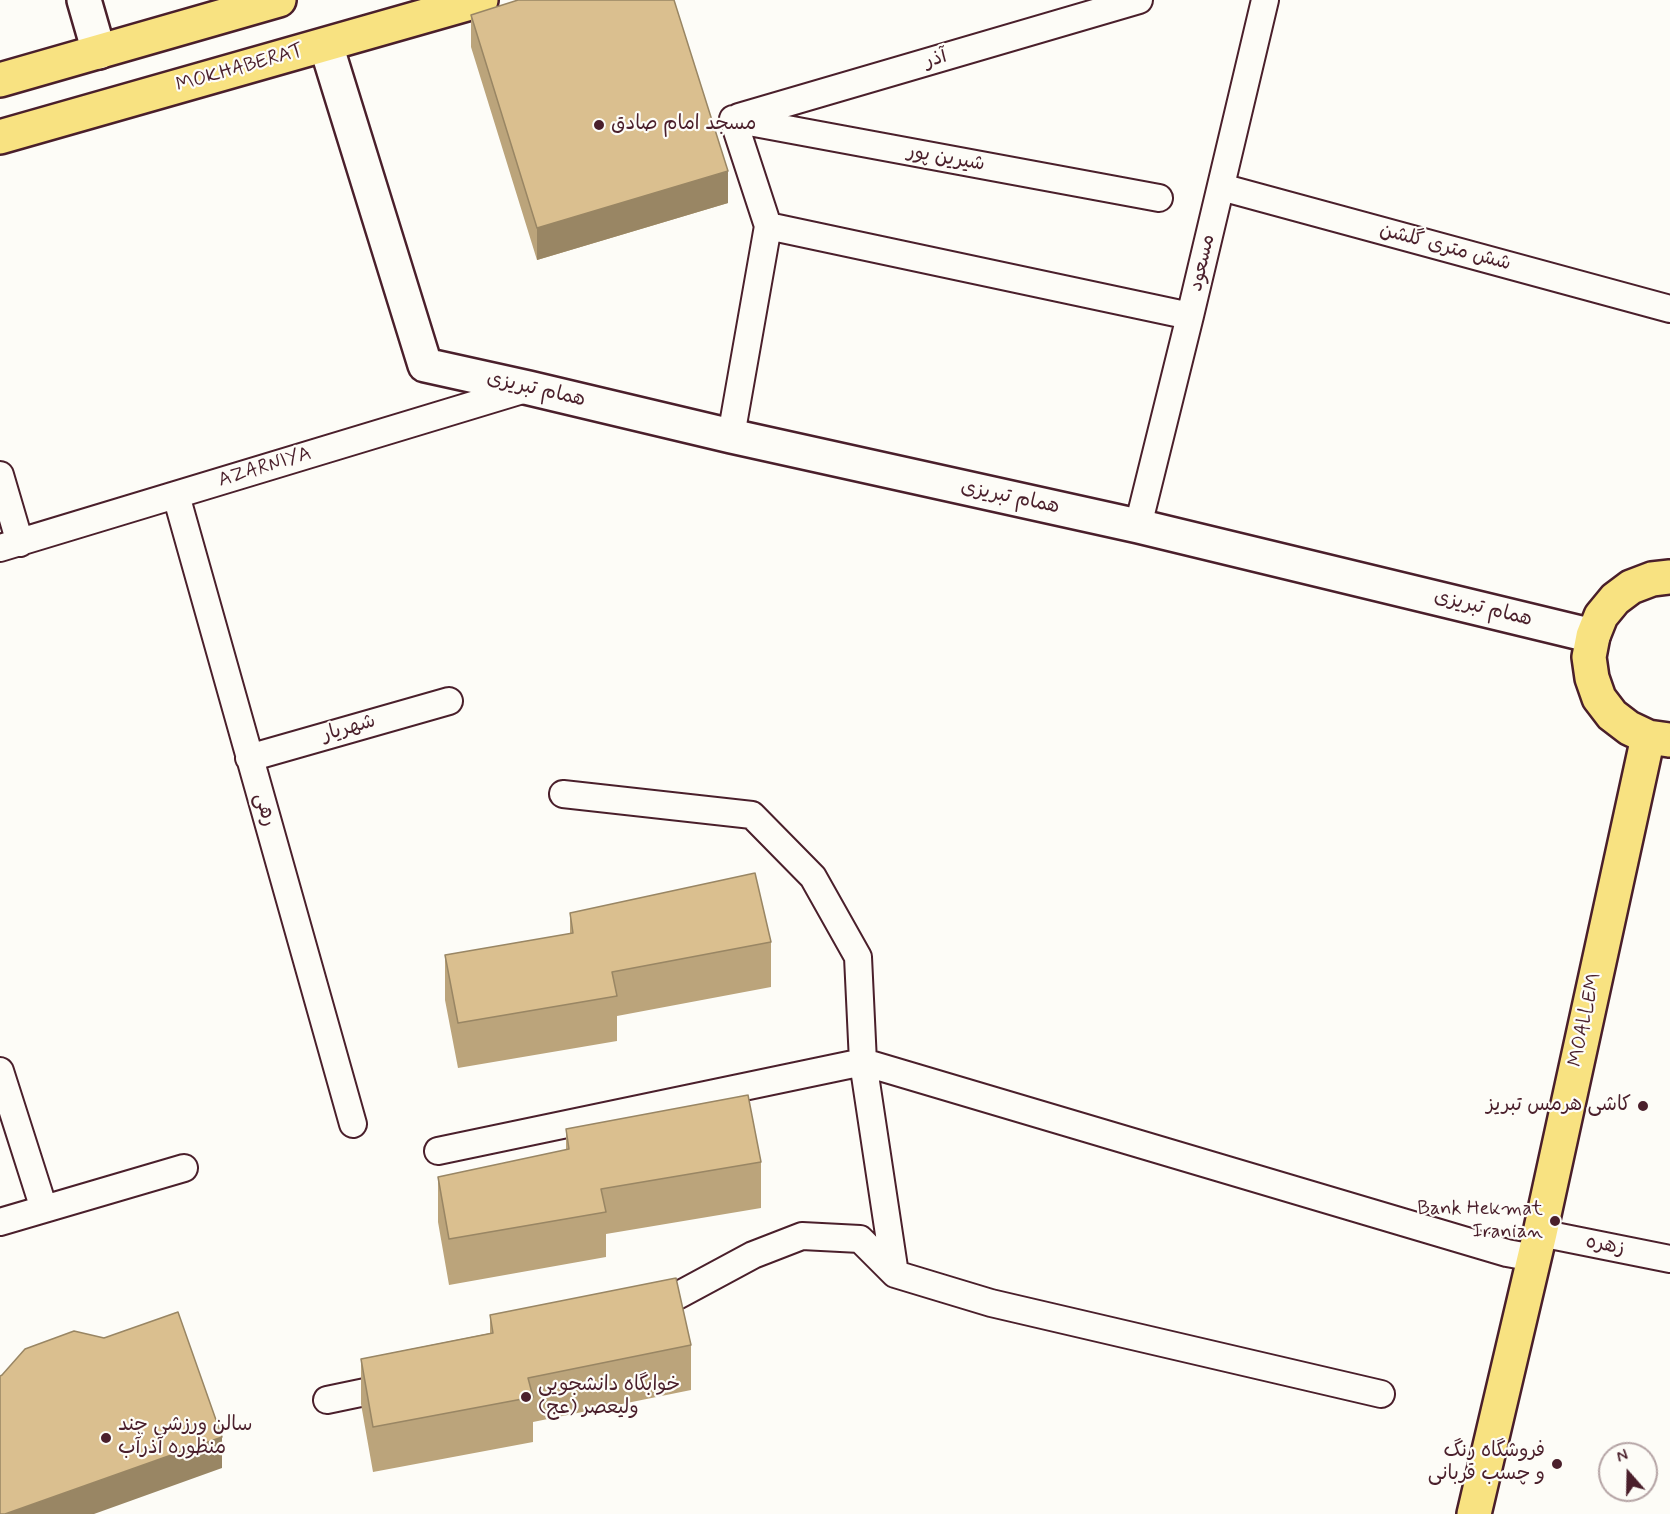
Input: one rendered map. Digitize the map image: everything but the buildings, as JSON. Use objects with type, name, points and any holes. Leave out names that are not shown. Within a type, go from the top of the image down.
[{"type":"main road","points":[[0,80],[279,0]]},
{"type":"main road","name":"MOKHABERAT","points":[[0,137],[481,0]]},
{"type":"main road","points":[[1659,738],[1629,728],[1612,715],[1599,698],[1592,678],[1589,657],[1593,636],[1601,616],[1615,599],[1632,587],[1652,579],[1670,577]]},
{"type":"main road","name":"MOALLEM","points":[[1474,1514],[1659,738]]},
{"type":"street","points":[[84,0],[99,52]]},
{"type":"street","name":"آذر","points":[[733,119],[1139,0]]},
{"type":"street","name":"مسعود","points":[[1138,526],[1265,0]]},
{"type":"street","name":"همام تبریزی","points":[[326,45],[425,365],[731,436],[1138,526],[1593,636]]},
{"type":"street","points":[[731,436],[768,226],[733,119]]},
{"type":"street","name":"شیرین پور","points":[[733,119],[1159,198]]},
{"type":"street","name":"شش متری گلشن","points":[[1221,187],[1670,309]]},
{"type":"street","points":[[768,226],[1190,316]]},
{"type":"street","name":"AZARNIYA","points":[[10,546],[529,388]]},
{"type":"street","points":[[0,476],[10,546]]},
{"type":"street","name":"رهی","points":[[176,495],[353,1124]]},
{"type":"street","name":"شهریار","points":[[249,758],[449,700]]},
{"type":"street","points":[[563,794],[752,815],[813,877],[858,957],[863,1062],[896,1274]]},
{"type":"street","points":[[438,1152],[863,1062]]},
{"type":"street","name":"زهره","points":[[863,1062],[1495,1250],[1537,1246],[1670,1259]]},
{"type":"street","points":[[0,1071],[44,1209]]},
{"type":"street","points":[[0,1222],[184,1168]]},
{"type":"street","points":[[629,1318],[640,1316],[753,1255],[802,1236],[860,1239],[896,1274],[991,1303],[1381,1394]]},
{"type":"street","points":[[327,1400],[418,1380]]},
{"type":"place","name":"مسجد امام صادق","points":[[599,125]]},
{"type":"place","name":"کاشی هرمس تبریز","points":[[1643,1106]]},
{"type":"place","name":"Bank Hekmat Iranian","points":[[1555,1221]]},
{"type":"place","name":"خوابگاه دانشجویی ولیعصر (عج)","points":[[526,1397]]},
{"type":"place","name":"سالن ورزشی چند منظوره آذرآب","points":[[106,1438]]},
{"type":"place","name":"فروشگاه رنگ و چسب قربانی","points":[[1557,1464]]}]
